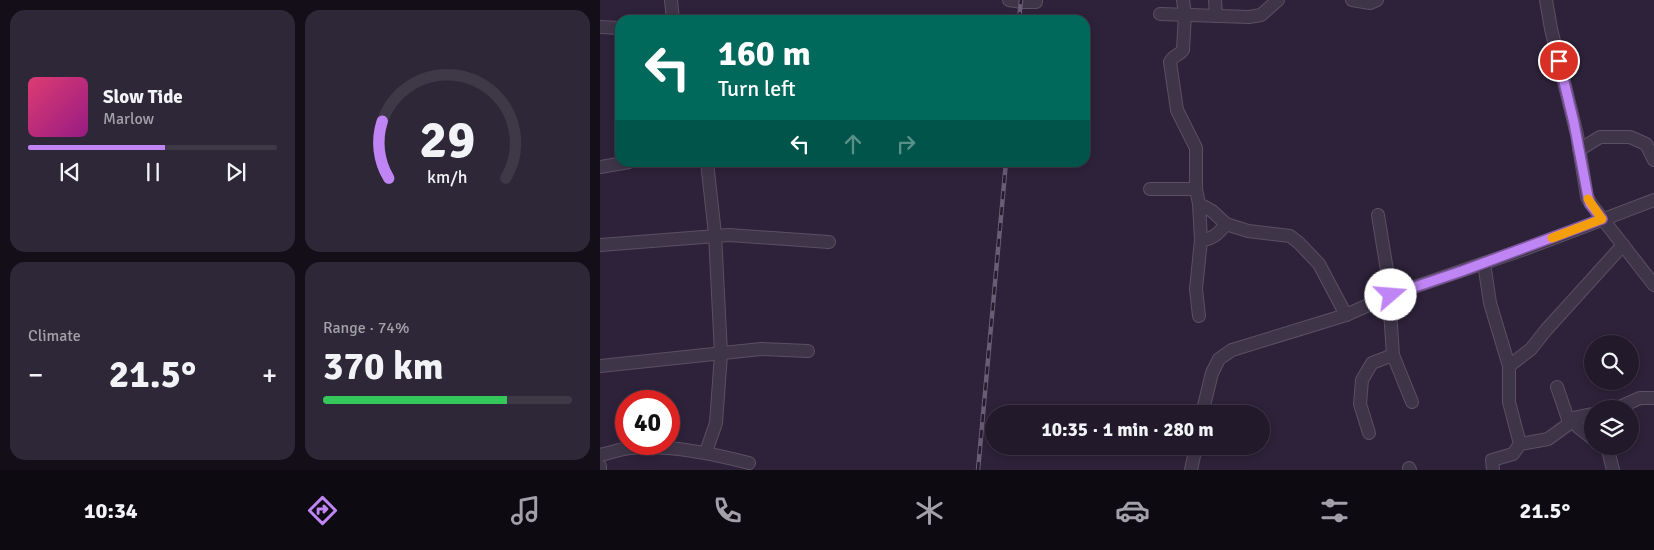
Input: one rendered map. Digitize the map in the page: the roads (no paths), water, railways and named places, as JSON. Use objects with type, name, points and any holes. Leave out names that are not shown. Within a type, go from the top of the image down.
[{"type":"street","points":[[671,0],[672,15]]},
{"type":"street","points":[[1009,0],[1021,2],[1036,2],[1036,0]]},
{"type":"street","points":[[1183,0],[1185,14],[1183,50],[1170,62],[1177,110],[1196,148],[1196,189],[1199,204],[1201,240],[1196,289],[1199,316]]},
{"type":"street","points":[[1215,0],[1216,16]]},
{"type":"street","points":[[1160,14],[1249,17],[1261,15],[1278,0]]},
{"type":"street","points":[[1352,0],[1370,3],[1377,0]]},
{"type":"street","points":[[1546,0],[1590,204],[1654,285]]},
{"type":"street","points":[[600,27],[615,28]]},
{"type":"street","points":[[1579,150],[1600,137],[1630,137],[1646,144],[1654,160]]},
{"type":"street","points":[[600,167],[615,164]]},
{"type":"street","points":[[706,452],[716,423],[720,354],[715,236],[708,167]]},
{"type":"street","points":[[1150,189],[1196,189]]},
{"type":"street","points":[[1204,405],[1212,373],[1219,359],[1232,350],[1346,315],[1390,295],[1484,264],[1654,200]]},
{"type":"street","points":[[1199,204],[1212,211],[1226,224],[1248,231],[1290,236],[1319,264],[1346,315]]},
{"type":"street","points":[[1378,215],[1390,295],[1393,356],[1412,402]]},
{"type":"street","points":[[1201,240],[1208,240],[1220,232],[1226,224]]},
{"type":"street","points":[[600,245],[729,234],[829,242]]},
{"type":"street","points":[[1509,366],[1531,349],[1623,245]]},
{"type":"street","points":[[1484,264],[1490,303],[1509,366],[1509,402],[1520,444],[1512,454],[1492,460],[1493,470]]},
{"type":"street","points":[[600,366],[761,349],[808,351]]},
{"type":"street","points":[[1369,433],[1360,404],[1362,380],[1372,363],[1393,356]]},
{"type":"street","points":[[1557,387],[1571,419],[1584,432]]},
{"type":"street","points":[[1636,400],[1640,398],[1654,398]]},
{"type":"street","points":[[1571,419],[1584,416]]},
{"type":"street","points":[[1520,444],[1548,438],[1570,424],[1571,419]]},
{"type":"street","points":[[600,455],[629,448],[664,449],[706,452],[749,463]]},
{"type":"street","points":[[1191,470],[1194,455]]},
{"type":"street","points":[[1609,455],[1613,470]]},
{"type":"railway","points":[[1020,15],[1021,0]]},
{"type":"railway","points":[[978,470],[1006,167]]}]
